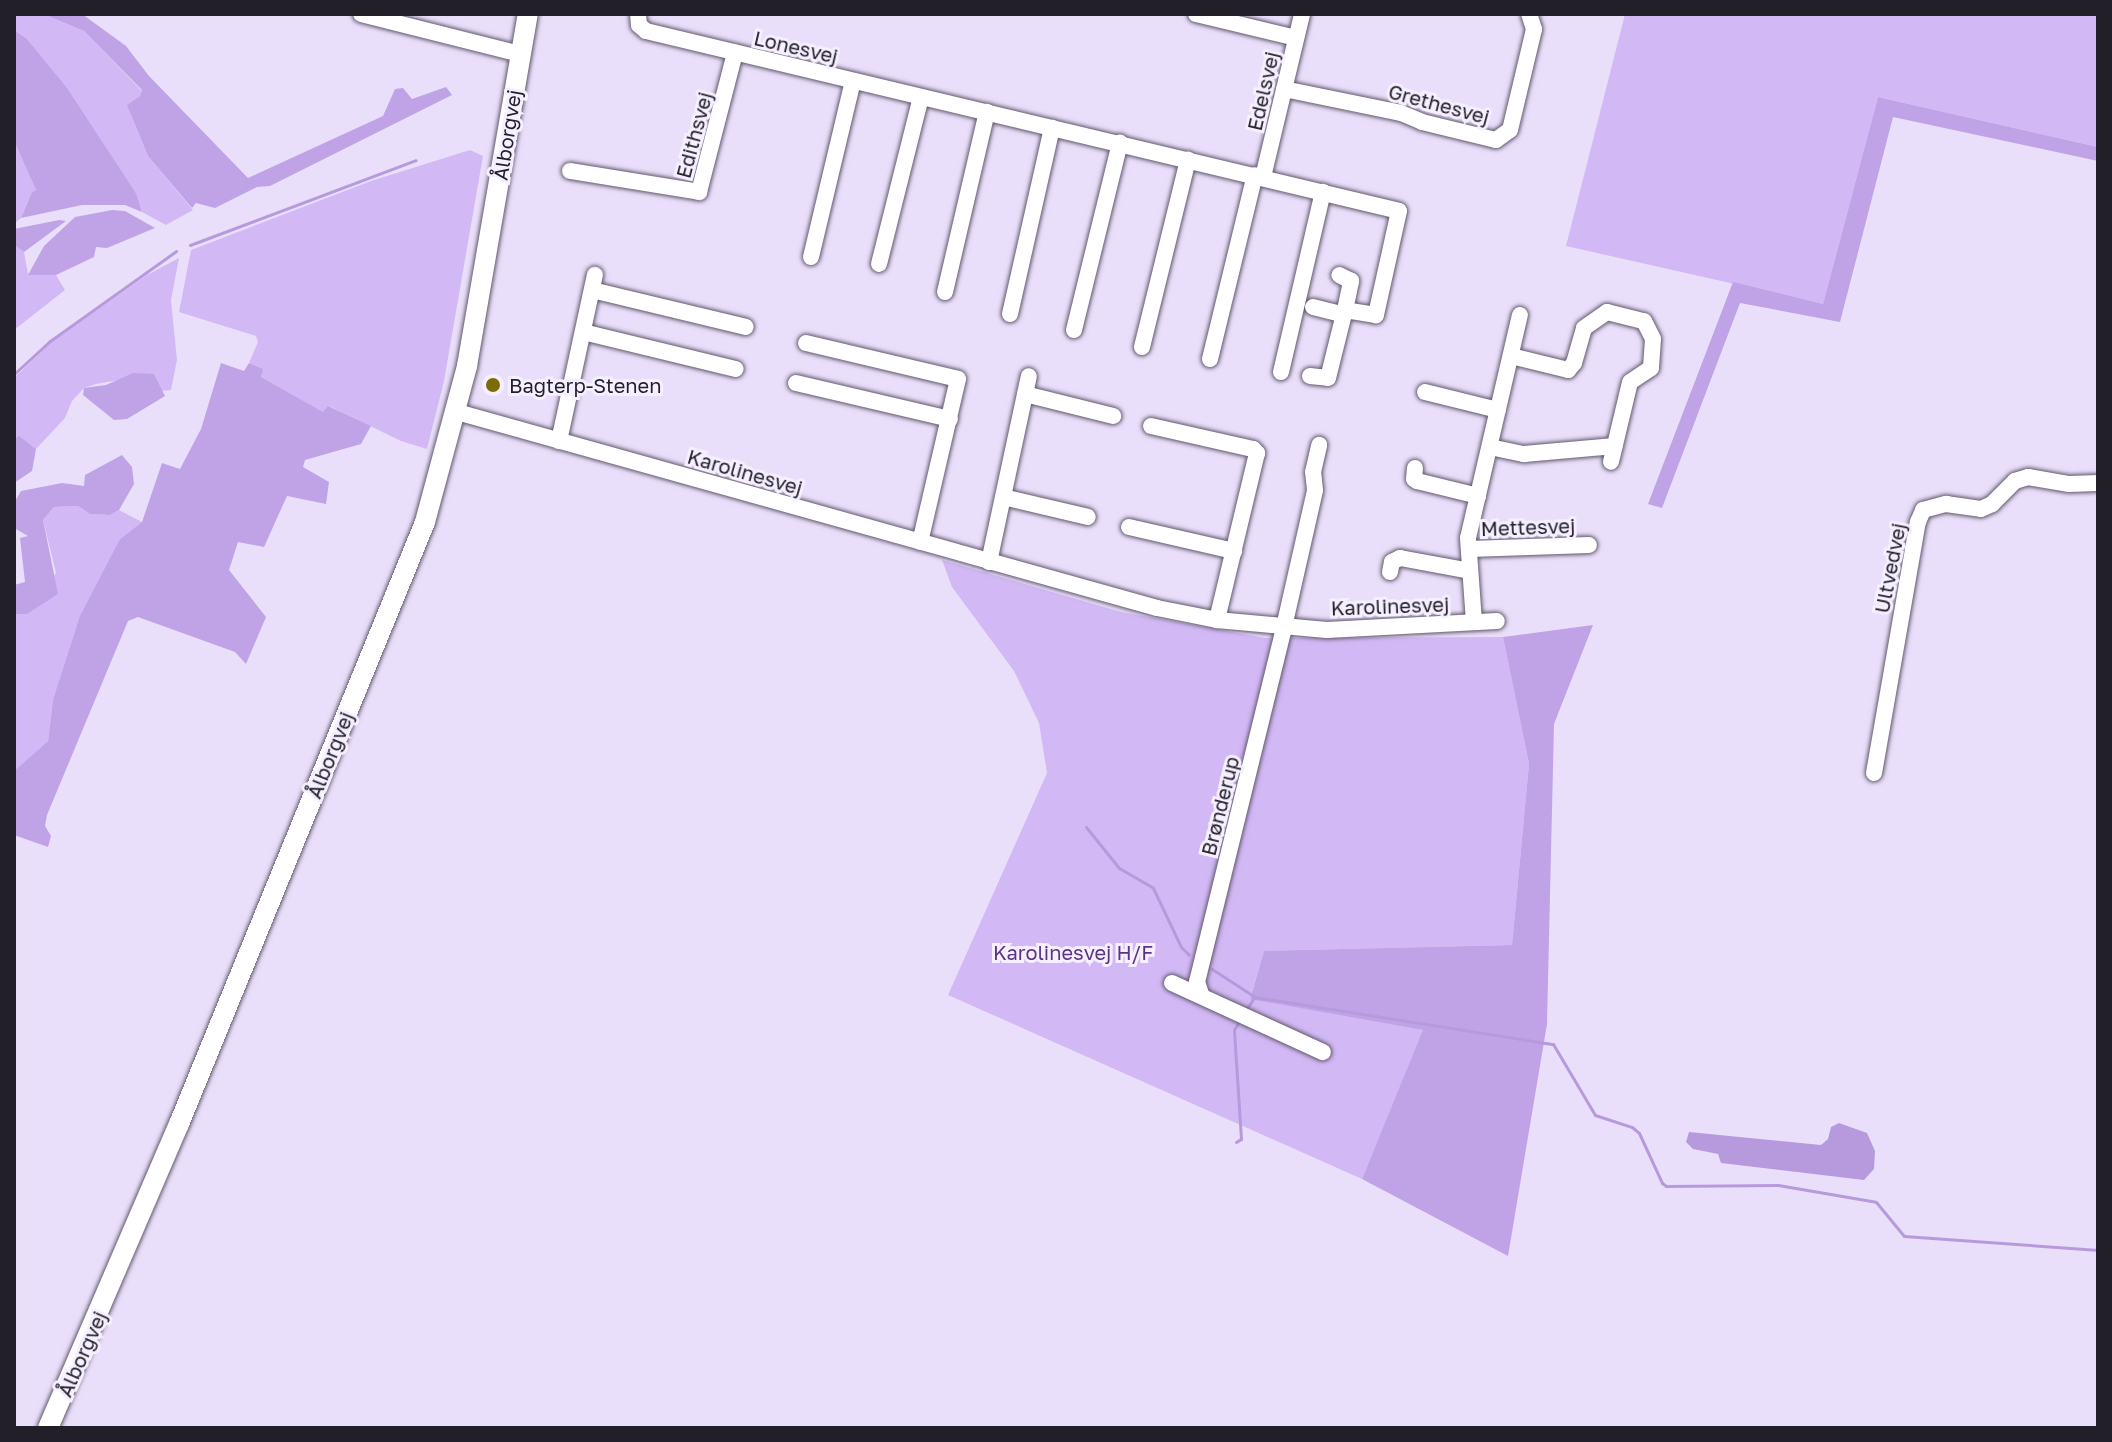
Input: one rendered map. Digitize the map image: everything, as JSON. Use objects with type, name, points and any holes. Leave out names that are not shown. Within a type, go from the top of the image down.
[{"type":"main road","name":"Ålborgvej","points":[[48,1428],[179,1124],[425,522],[457,412],[492,232],[528,14]]},
{"type":"street","points":[[361,14],[520,54]]},
{"type":"street","points":[[1196,14],[1296,38]]},
{"type":"street","name":"Edelsvej","points":[[1259,176],[1302,14]]},
{"type":"street","name":"Grethesvej","points":[[1284,89],[1401,113],[1422,122],[1496,140],[1510,130],[1534,29],[1529,14]]},
{"type":"street","name":"Lonesvej","points":[[639,20],[646,31],[1394,208],[1400,213],[1378,313],[1369,316],[1313,307]]},
{"type":"street","name":"Edithsvej","points":[[570,171],[699,192],[735,53]]},
{"type":"street","name":"Lonesvej","points":[[811,257],[853,81]]},
{"type":"street","points":[[879,264],[921,97]]},
{"type":"street","points":[[945,292],[987,112]]},
{"type":"street","points":[[1010,314],[1052,128]]},
{"type":"street","points":[[1074,330],[1120,143]]},
{"type":"street","points":[[1142,347],[1188,160]]},
{"type":"street","points":[[1210,359],[1259,176]]},
{"type":"street","points":[[1281,372],[1323,192]]},
{"type":"street","points":[[1310,376],[1328,378],[1351,281],[1339,275]]},
{"type":"street","points":[[559,441],[594,283],[746,327]]},
{"type":"street","points":[[1490,447],[1528,454],[1613,454],[1630,382],[1651,368],[1652,335],[1642,319],[1610,311],[1585,326],[1574,363],[1568,370],[1511,356]]},
{"type":"street","name":"Mettesvej","points":[[1474,622],[1469,549],[1478,496],[1520,315]]},
{"type":"street","points":[[583,332],[736,369]]},
{"type":"street","points":[[806,343],[957,378],[920,542]]},
{"type":"street","points":[[989,562],[1029,376]]},
{"type":"street","points":[[796,383],[950,419]]},
{"type":"street","points":[[1425,392],[1498,410]]},
{"type":"street","points":[[1025,394],[1113,416]]},
{"type":"street","name":"Karolinesvej","points":[[457,412],[1099,594],[1217,620],[1284,627],[1374,630],[1497,621]]},
{"type":"street","points":[[1151,426],[1255,450],[1257,456],[1217,620]]},
{"type":"street","points":[[1284,627],[1315,490],[1313,472],[1319,445]]},
{"type":"street","name":"Mettesvej","points":[[1415,468],[1414,479],[1417,481],[1478,496]]},
{"type":"street","name":"Ultvedvej","points":[[1874,773],[1918,522],[1923,510],[1946,504],[1981,509],[1992,504],[2015,481],[2028,477],[2069,484],[2098,483]]},
{"type":"street","points":[[1003,497],[1088,517]]},
{"type":"street","points":[[1129,527],[1234,551]]},
{"type":"street","name":"Mettesvej","points":[[1469,549],[1589,545]]},
{"type":"street","points":[[1390,572],[1397,558],[1470,571]]},
{"type":"street","name":"Brønderup","points":[[1201,994],[1197,982],[1284,627]]},
{"type":"street","points":[[1172,983],[1323,1052]]},
{"type":"green space","points":[[14,14],[43,14],[84,31],[142,91],[128,105],[148,156],[193,210],[166,225],[142,212],[137,195],[26,38],[14,30]]},
{"type":"green space","points":[[1625,14],[2098,14],[2098,147],[1878,97],[1823,304],[1566,246]]},
{"type":"green space","points":[[14,141],[36,190],[32,192],[21,218],[14,224]]},
{"type":"green space","points":[[470,150],[483,156],[444,381],[427,449],[401,441],[329,406],[324,413],[261,377],[262,369],[249,363],[258,342],[256,336],[179,312],[191,250],[371,181]]},
{"type":"green space","points":[[14,245],[24,252],[28,274],[56,275],[65,290],[14,330]]},
{"type":"green space","points":[[179,258],[171,300],[177,360],[171,390],[162,391],[154,374],[96,384],[84,388],[72,401],[65,418],[36,449],[19,437],[14,440],[14,378],[52,342],[147,275]]},
{"type":"green space","points":[[78,506],[90,514],[110,515],[119,510],[142,522],[120,539],[53,700],[48,741],[14,771],[14,614],[27,614],[56,573],[43,520],[54,507]]},
{"type":"green space","name":"Karolinesvej H/F","points":[[942,560],[1121,612],[1265,638],[1503,637],[1529,764],[1512,945],[1264,951],[1250,998],[1424,1030],[1362,1179],[948,995],[1047,773],[1039,723],[1014,671],[952,587]]},
{"type":"shaded area","points":[[43,14],[82,14],[126,46],[149,76],[248,178],[383,116],[395,89],[403,88],[412,99],[446,87],[452,95],[270,186],[257,187],[215,208],[196,203],[192,208],[148,156],[127,105],[140,96],[142,90],[84,31]]},
{"type":"shaded area","points":[[14,30],[26,38],[67,88],[137,195],[142,212],[125,205],[82,205],[21,218],[32,192],[36,190],[14,141]]},
{"type":"shaded area","points":[[1878,97],[2098,147],[2098,161],[1893,117],[1840,322],[1740,303],[1662,508],[1648,504],[1733,282],[1823,304]]},
{"type":"shaded area","points":[[112,210],[125,211],[155,228],[107,248],[96,247],[94,257],[56,275],[28,275],[44,246],[75,217]]},
{"type":"shaded area","points":[[66,221],[24,252],[14,245],[14,229]]},
{"type":"shaded area","points":[[221,363],[244,371],[249,363],[263,369],[261,377],[323,412],[328,406],[371,426],[361,444],[305,460],[303,467],[329,482],[326,504],[287,496],[264,547],[238,542],[229,570],[266,617],[246,664],[235,652],[138,617],[128,621],[47,815],[45,826],[51,836],[48,847],[14,835],[14,771],[48,741],[53,700],[80,616],[120,539],[142,522],[162,463],[180,469],[201,429]]},
{"type":"shaded area","points":[[133,373],[154,374],[165,396],[127,419],[114,420],[83,395],[84,388],[106,385]]},
{"type":"shaded area","points":[[19,436],[36,449],[32,471],[14,483],[14,440]]},
{"type":"shaded area","points":[[122,455],[132,467],[134,484],[119,510],[110,515],[90,514],[78,506],[54,507],[43,520],[58,594],[27,614],[14,614],[14,585],[25,582],[20,538],[28,536],[14,528],[14,503],[21,491],[62,483],[84,486],[85,475]]},
{"type":"shaded area","points":[[1593,625],[1554,724],[1547,1024],[1508,1256],[1362,1179],[1423,1030],[1250,999],[1264,951],[1512,945],[1529,764],[1503,637]]},
{"type":"shaded area","points":[[1839,1123],[1867,1133],[1875,1151],[1874,1169],[1864,1180],[1721,1163],[1718,1154],[1693,1149],[1686,1142],[1689,1132],[1821,1145],[1828,1139],[1831,1127]]},
{"type":"waterway","points":[[190,245],[416,160]]},
{"type":"waterway","points":[[14,374],[50,341],[176,251]]},
{"type":"waterway","points":[[1086,827],[1119,868],[1153,888],[1181,947],[1189,955]]},
{"type":"waterway","points":[[1212,969],[1255,997],[1553,1044],[1595,1115],[1632,1127],[1639,1133],[1666,1186],[1778,1185],[1876,1202],[1904,1236],[2098,1250]]},
{"type":"waterway","points":[[1247,1008],[1254,998]]},
{"type":"waterway","points":[[1236,1142],[1241,1139],[1234,1030],[1238,1023]]},
{"type":"place","name":"Bagterp-Stenen","points":[[493,385]]}]
